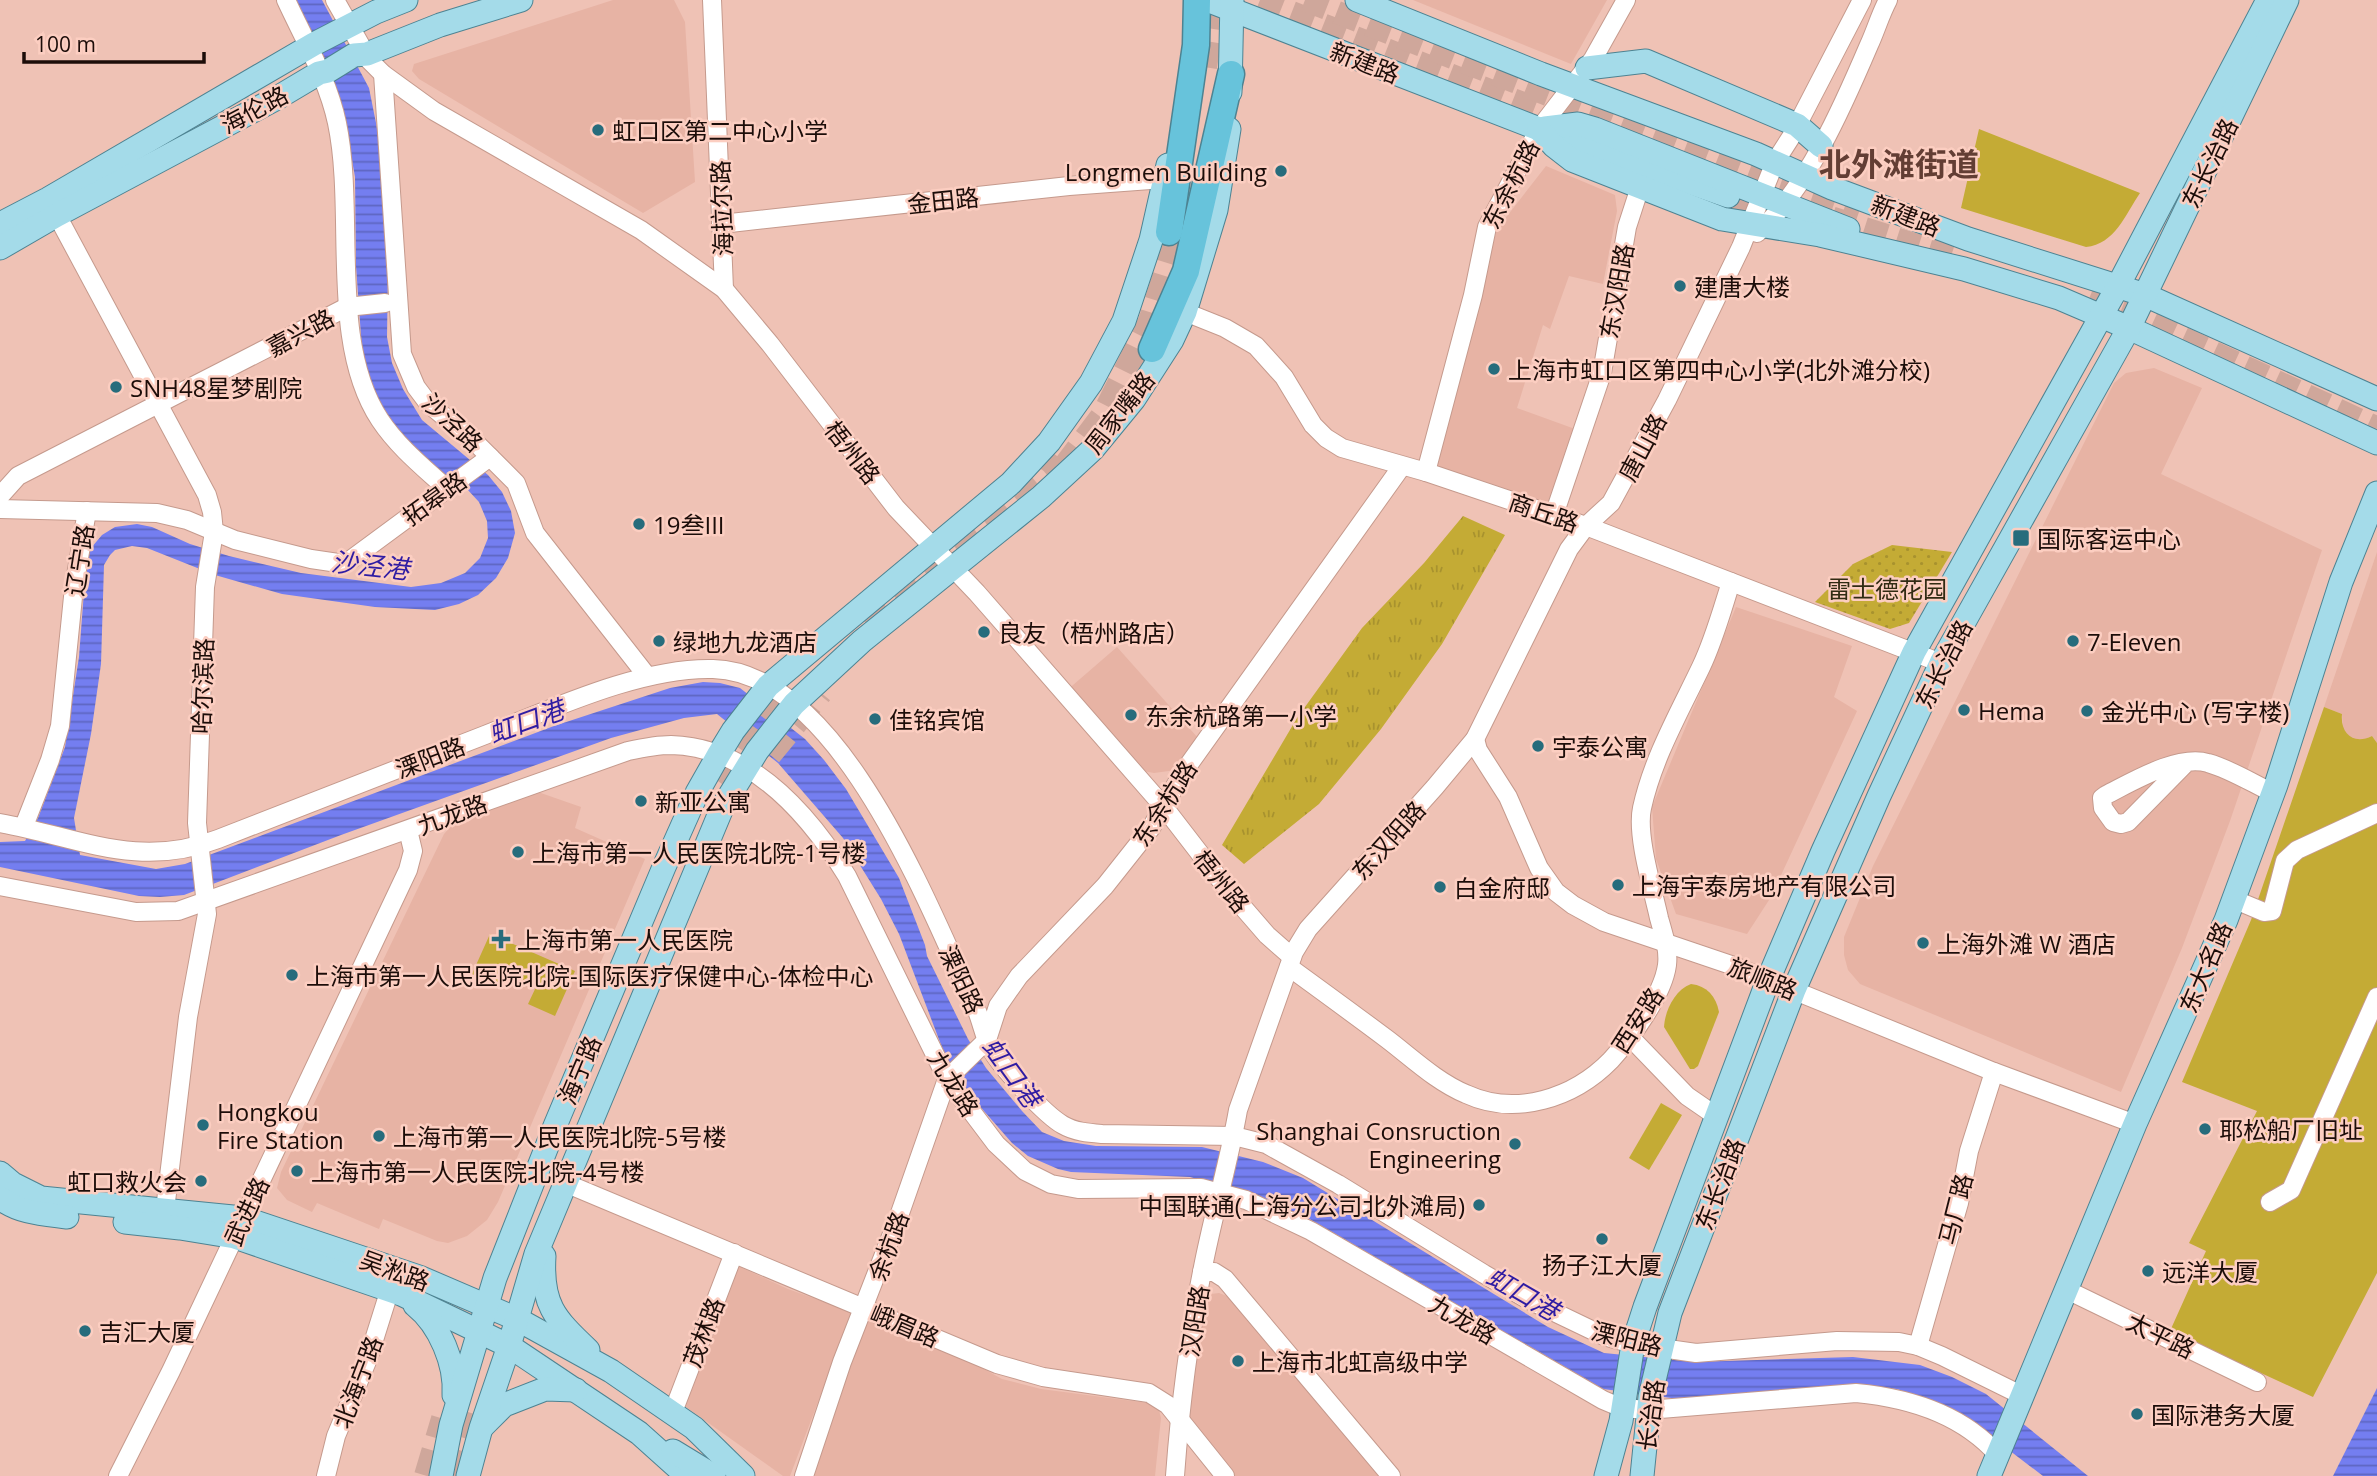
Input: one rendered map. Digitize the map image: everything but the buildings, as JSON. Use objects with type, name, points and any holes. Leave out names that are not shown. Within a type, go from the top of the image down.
[{"type":"highway","points":[[1169,232],[1196,45],[1196,0]]},
{"type":"highway","points":[[1152,349],[1186,271],[1231,74]]},
{"type":"main road","name":"海伦路","points":[[0,248],[52,207],[311,46],[406,0]]},
{"type":"main road","name":"海伦路","points":[[0,224],[52,207],[360,55],[440,25],[521,0]]},
{"type":"main road","name":"周家嘴路","points":[[764,690],[1011,483],[1049,442],[1091,383],[1124,321],[1152,240],[1174,145],[1178,89],[1196,0]]},
{"type":"main road","name":"新建路","points":[[1207,0],[1231,5],[1539,129],[1554,146],[1572,160],[1722,219],[1820,235],[1964,269]]},
{"type":"main road","name":"新建路","points":[[1357,0],[1580,77],[1805,175],[1968,239],[2145,295],[2377,399]]},
{"type":"main road","name":"东长治路","points":[[1623,1400],[1633,1347],[1768,979],[1914,652],[2118,286],[2269,0]]},
{"type":"main road","name":"东长治路","points":[[1660,1351],[1675,1300],[1794,990],[1879,796],[1941,663],[2129,328],[2287,0]]},
{"type":"main road","name":"周家嘴路","points":[[789,709],[862,642],[1050,489],[1115,425],[1160,359],[1185,312],[1216,210],[1228,130],[1231,5]]},
{"type":"main road","points":[[1580,77],[1646,61],[1797,125],[1821,146]]},
{"type":"main road","name":"新建路","points":[[1539,129],[1577,124],[1823,219],[1964,269],[2060,298],[2377,443]]},
{"type":"main road","points":[[1539,129],[1728,196]]},
{"type":"main road","name":"东大名路","points":[[2005,1435],[2135,1124],[2233,900],[2273,793],[2341,582],[2377,493]]},
{"type":"main road","name":"海宁路","points":[[441,1476],[451,1425],[485,1306],[555,1126],[697,793],[733,731],[764,690]]},
{"type":"main road","name":"海宁路","points":[[468,1476],[536,1254],[695,868],[722,808],[751,760],[789,709]]},
{"type":"main road","name":"吴淞路","points":[[1,1182],[7,1204],[33,1213],[171,1226],[239,1227],[396,1292],[509,1346],[639,1433],[687,1476]]},
{"type":"main road","name":"吴淞路","points":[[1,1182],[41,1198],[91,1205],[165,1210],[239,1227],[419,1277],[517,1319],[611,1371],[673,1412],[743,1476]]},
{"type":"main road","points":[[548,1224],[543,1274],[549,1304],[570,1333],[611,1371]]},
{"type":"main road","points":[[396,1292],[421,1309],[432,1323],[448,1356],[454,1383],[451,1425]]},
{"type":"main road","name":"长治路","points":[[1642,1476],[1649,1404],[1660,1351]]},
{"type":"main road","points":[[481,1428],[504,1405],[545,1389],[576,1391]]},
{"type":"main road","points":[[1622,1476],[1626,1434],[1623,1400]]},
{"type":"main road","name":"长治路","points":[[1606,1476],[1623,1400]]},
{"type":"main road","points":[[639,1433],[714,1476]]},
{"type":"main road","points":[[710,1443],[763,1476]]},
{"type":"street","points":[[286,0],[324,72],[333,106],[342,156],[352,307],[360,371],[373,409],[397,442],[452,485]]},
{"type":"street","name":"梧州路","points":[[335,0],[344,28],[360,55],[383,74],[433,111],[641,230],[724,289],[770,344],[896,508],[952,570],[977,593],[1164,807],[1228,890],[1291,962]]},
{"type":"street","name":"海拉尔路","points":[[712,0],[724,289]]},
{"type":"street","name":"东余杭路","points":[[1426,472],[1473,295],[1485,231],[1539,129],[1580,77],[1626,0]]},
{"type":"street","name":"唐山路","points":[[1757,225],[1760,194],[1861,0]]},
{"type":"street","name":"唐山路","points":[[1586,526],[1605,510],[1618,492],[1667,400],[1741,247],[1757,225],[1783,203],[1805,175],[1888,0]]},
{"type":"street","name":"沙泾路","points":[[383,74],[402,354],[416,387],[428,403],[486,460],[516,483],[523,498],[529,524],[535,533],[647,676]]},
{"type":"street","name":"金田路","points":[[721,224],[1069,186],[1164,179]]},
{"type":"street","name":"东汉阳路","points":[[1554,515],[1602,373],[1626,227],[1640,187]]},
{"type":"street","name":"哈尔滨路","points":[[52,207],[207,495],[212,512],[213,538],[207,571],[198,810],[205,927],[188,1017],[165,1210]]},
{"type":"street","name":"嘉兴路","points":[[0,496],[18,476],[158,404],[352,307],[385,303]]},
{"type":"street","name":"商丘路","points":[[1185,312],[1225,328],[1256,346],[1284,377],[1307,417],[1326,438],[1352,451],[1426,472],[1586,526],[1941,663]]},
{"type":"street","name":"拓皋路","points":[[345,564],[486,460]]},
{"type":"street","name":"东余杭路","points":[[966,1060],[1004,995],[1034,958],[1119,870],[1151,828],[1182,774],[1402,466]]},
{"type":"street","points":[[0,509],[87,511]]},
{"type":"street","name":"辽宁路","points":[[28,828],[60,726],[77,562],[87,511],[157,513],[187,520],[213,538],[345,564]]},
{"type":"street","name":"东汉阳路","points":[[1222,1182],[1238,1110],[1291,962],[1308,929],[1475,739],[1569,549],[1586,526]]},
{"type":"street","name":"西安路","points":[[1291,962],[1447,1084],[1466,1094],[1487,1101],[1524,1103],[1568,1093],[1597,1073],[1630,1037],[1662,981],[1667,964],[1665,942],[1642,839],[1641,811],[1665,741],[1702,665],[1731,582]]},
{"type":"street","name":"溧阳路","points":[[0,823],[133,852],[199,851],[568,703],[647,676],[715,669],[747,675],[789,709],[819,727],[843,755],[883,816],[927,902],[981,1020],[966,1060],[996,1057],[1055,1119],[1073,1129],[1102,1134],[1266,1144],[1326,1177],[1527,1299],[1588,1330],[1633,1347],[1696,1353],[1837,1341],[1899,1342],[1918,1346],[2005,1435]]},
{"type":"street","name":"旅顺路","points":[[1475,739],[1478,750],[1508,797],[1539,869],[1556,892],[1573,905],[1604,922],[1768,979],[1994,1072],[2135,1124]]},
{"type":"street","name":"九龙路","points":[[0,886],[136,912],[178,911],[205,895],[408,830],[628,751],[672,745],[751,760],[831,850],[966,1060],[996,1144],[1014,1163],[1037,1178],[1078,1189],[1193,1187],[1222,1182],[1603,1400],[1649,1404],[1856,1392],[1875,1394],[1938,1411],[1984,1439],[2005,1435]]},
{"type":"street","points":[[2186,763],[2207,762],[2273,793]]},
{"type":"street","points":[[2233,900],[2264,912],[2272,911],[2285,861],[2297,850],[2377,813]]},
{"type":"street","name":"武进路","points":[[118,1476],[408,870],[413,852],[408,830]]},
{"type":"street","points":[[2270,1202],[2291,1190],[2377,998]]},
{"type":"street","name":"东长治路","points":[[1630,1037],[1687,1096],[1716,1116]]},
{"type":"street","name":"余杭路","points":[[804,1476],[842,1362],[966,1060]]},
{"type":"street","name":"马厂路","points":[[1918,1346],[1959,1203],[1969,1151],[1994,1072]]},
{"type":"street","name":"汉阳路","points":[[1175,1476],[1180,1418],[1202,1272],[1222,1182]]},
{"type":"street","name":"峨眉路","points":[[565,1183],[1021,1372],[1087,1385],[1149,1393],[1168,1405],[1226,1476]]},
{"type":"street","name":"茂林路","points":[[673,1412],[734,1253]]},
{"type":"street","points":[[1202,1272],[1214,1272],[1225,1279],[1391,1476]]},
{"type":"street","name":"太平路","points":[[2065,1289],[2257,1382]]},
{"type":"street","name":"北海宁路","points":[[326,1476],[336,1436],[396,1292]]},
{"type":"shaded area","name":"虹口区第二中心小学","points":[[613,0],[674,0],[685,22],[695,182],[643,213],[419,79],[412,71],[414,64]]},
{"type":"shaded area","points":[[1413,0],[1607,0],[1571,64]]},
{"type":"shaded area","name":"上海市虹口区第四中心小学(北外滩分校)","points":[[1546,166],[1615,195],[1617,211],[1603,284],[1569,276],[1550,329],[1543,325],[1517,408],[1575,429],[1547,505],[1433,467],[1497,229]]},
{"type":"shaded area","points":[[2154,368],[2202,388],[2161,474],[2322,550],[2230,821],[2182,948],[2121,1092],[1860,984],[1848,970],[1844,955],[1844,937],[1873,866],[2114,383],[2126,373]]},
{"type":"shaded area","points":[[2377,552],[2377,743],[2372,736],[2364,740],[2351,738],[2343,729],[2342,714],[2324,707]]},
{"type":"shaded area","points":[[1736,607],[1852,646],[1834,697],[1857,711],[1771,897],[1747,934],[1676,914],[1656,859],[1652,807]]},
{"type":"shaded area","name":"东余杭路第一小学","points":[[1117,647],[1198,738],[1176,770],[1154,773],[1133,769],[1065,692]]},
{"type":"shaded area","name":"上海市第一人民医院","points":[[538,792],[581,807],[575,828],[645,859],[498,1202],[487,1220],[467,1236],[448,1243],[383,1219],[379,1229],[317,1203],[312,1212],[287,1200],[277,1188],[281,1172],[444,834],[453,824]]},
{"type":"shaded area","points":[[738,1266],[788,1289],[852,1312],[790,1476],[783,1476],[679,1402]]},
{"type":"shaded area","name":"上海市北虹高级中学","points":[[1219,1293],[1232,1298],[1379,1476],[1234,1476],[1185,1418],[1205,1298]]},
{"type":"shaded area","points":[[868,1320],[960,1356],[1002,1379],[1041,1389],[1153,1405],[1159,1410],[1161,1418],[1155,1476],[807,1476],[846,1361]]},
{"type":"green space","points":[[1979,129],[2140,193],[2112,234],[2096,245],[2086,247],[1961,208]]},
{"type":"green space","points":[[1463,516],[1505,535],[1442,644],[1381,729],[1319,804],[1244,864],[1222,845],[1297,718],[1362,628],[1424,563]]},
{"type":"green space","name":"雷士德花园","points":[[1892,545],[1952,552],[1909,623],[1890,629],[1815,602],[1853,564]]},
{"type":"green space","points":[[2324,707],[2342,714],[2343,727],[2350,736],[2359,739],[2372,736],[2377,743],[2377,1273],[2313,1397],[2170,1331],[2206,1251],[2189,1243],[2257,1111],[2182,1082],[2251,920]]},
{"type":"green space","points":[[490,934],[575,971],[555,1016],[528,1004],[536,987],[509,975],[503,988],[472,974]]},
{"type":"green space","points":[[1691,984],[1710,993],[1719,1012],[1698,1066],[1694,1069],[1690,1069],[1664,1027],[1672,1001],[1680,991]]},
{"type":"green space","points":[[1661,1103],[1682,1115],[1649,1170],[1629,1158]]},
{"type":"water","points":[[291,0],[322,0],[369,88],[384,172],[388,271],[387,337],[392,363],[403,389],[422,420],[488,475],[502,492],[511,511],[515,533],[508,558],[496,578],[478,595],[459,604],[435,610],[375,607],[282,594],[215,575],[147,548],[132,546],[115,550],[104,565],[101,664],[91,734],[74,818],[80,855],[156,869],[185,864],[554,726],[670,688],[703,682],[740,688],[805,739],[846,789],[899,878],[927,956],[968,1039],[986,1068],[1042,1132],[1064,1141],[1096,1146],[1202,1147],[1263,1162],[1303,1178],[1548,1327],[1604,1353],[1695,1362],[1853,1357],[1920,1365],[1986,1394],[2088,1476],[2043,1476],[1984,1431],[1917,1396],[1897,1389],[1853,1386],[1679,1399],[1603,1389],[1306,1217],[1248,1193],[1190,1177],[1071,1172],[1028,1156],[1012,1143],[962,1086],[946,1058],[899,934],[843,838],[778,763],[717,714],[684,718],[611,738],[341,835],[184,895],[139,896],[0,867],[0,842],[25,841],[38,818],[65,747],[79,657],[86,565],[91,548],[102,535],[115,527],[137,524],[229,556],[301,573],[411,587],[441,583],[465,573],[480,558],[488,538],[487,521],[479,502],[467,489],[443,474],[395,428],[369,379],[362,350],[356,266],[355,177],[345,121]]},
{"type":"water","points":[[2377,1388],[2377,1476],[2333,1476]]},
{"type":"tunnel","points":[[1204,67],[1215,0]]},
{"type":"tunnel","points":[[1260,0],[1570,122]]},
{"type":"tunnel","points":[[1305,0],[1775,183],[1859,212]]},
{"type":"tunnel","points":[[1728,196],[1798,219]]},
{"type":"tunnel","points":[[1063,470],[1105,414],[1151,322],[1179,233],[1183,209]]},
{"type":"tunnel","points":[[1832,218],[1953,257]]},
{"type":"tunnel","points":[[2089,299],[2150,323],[2377,428]]},
{"type":"tunnel","points":[[862,618],[995,520],[1049,475],[1061,459]]},
{"type":"tunnel","points":[[715,779],[781,689]]},
{"type":"tunnel","points":[[769,754],[820,692]]},
{"type":"tunnel","points":[[455,1476],[475,1414]]},
{"type":"tunnel","points":[[427,1476],[444,1419]]},
{"type":"place","name":"虹口区第二中心小学","points":[[598,130]]},
{"type":"place","name":"Longmen Building","points":[[1281,171]]},
{"type":"place","name":"建唐大楼","points":[[1680,286]]},
{"type":"place","name":"上海市虹口区第四中心小学(北外滩分校)","points":[[1494,369]]},
{"type":"place","name":"SNH48星梦剧院","points":[[116,387]]},
{"type":"place","name":"19叁III","points":[[639,524]]},
{"type":"place","name":"国际客运中心","points":[[2021,538]]},
{"type":"place","name":"良友（梧州路店）","points":[[984,632]]},
{"type":"place","name":"绿地九龙酒店","points":[[659,641]]},
{"type":"place","name":"7-Eleven","points":[[2073,641]]},
{"type":"place","name":"Hema","points":[[1964,710]]},
{"type":"place","name":"金光中心 (写字楼)","points":[[2087,711]]},
{"type":"place","name":"东余杭路第一小学","points":[[1131,715]]},
{"type":"place","name":"佳铭宾馆","points":[[875,719]]},
{"type":"place","name":"宇泰公寓","points":[[1538,746]]},
{"type":"place","name":"新亚公寓","points":[[641,801]]},
{"type":"place","name":"上海市第一人民医院北院-1号楼","points":[[518,852]]},
{"type":"place","name":"上海宇泰房地产有限公司","points":[[1618,885]]},
{"type":"place","name":"白金府邸","points":[[1440,887]]},
{"type":"place","name":"上海市第一人民医院","points":[[501,939]]},
{"type":"place","name":"上海外滩 W 酒店","points":[[1923,943]]},
{"type":"place","name":"上海市第一人民医院北院-国际医疗保健中心-体检中心","points":[[292,975]]},
{"type":"place","name":"Hongkou Fire Station","points":[[203,1125]]},
{"type":"place","name":"耶松船厂旧址","points":[[2205,1129]]},
{"type":"place","name":"上海市第一人民医院北院-5号楼","points":[[379,1136]]},
{"type":"place","name":"Shanghai Consruction Engineering","points":[[1515,1144]]},
{"type":"place","name":"上海市第一人民医院北院-4号楼","points":[[297,1171]]},
{"type":"place","name":"虹口救火会","points":[[201,1181]]},
{"type":"place","name":"中国联通(上海分公司北外滩局)","points":[[1479,1205]]},
{"type":"place","name":"扬子江大厦","points":[[1602,1239]]},
{"type":"place","name":"远洋大厦","points":[[2148,1271]]},
{"type":"place","name":"吉汇大厦","points":[[85,1331]]},
{"type":"place","name":"上海市北虹高级中学","points":[[1238,1361]]},
{"type":"place","name":"国际港务大厦","points":[[2137,1414]]},
{"type":"district","name":"北外滩街道","points":[[1899,163]]},
{"type":"water label","name":"沙泾港","points":[[370,565]]},
{"type":"water label","name":"虹口港","points":[[526,721]]},
{"type":"water label","name":"虹口港","points":[[1012,1072]]},
{"type":"water label","name":"虹口港","points":[[1523,1293]]}]
